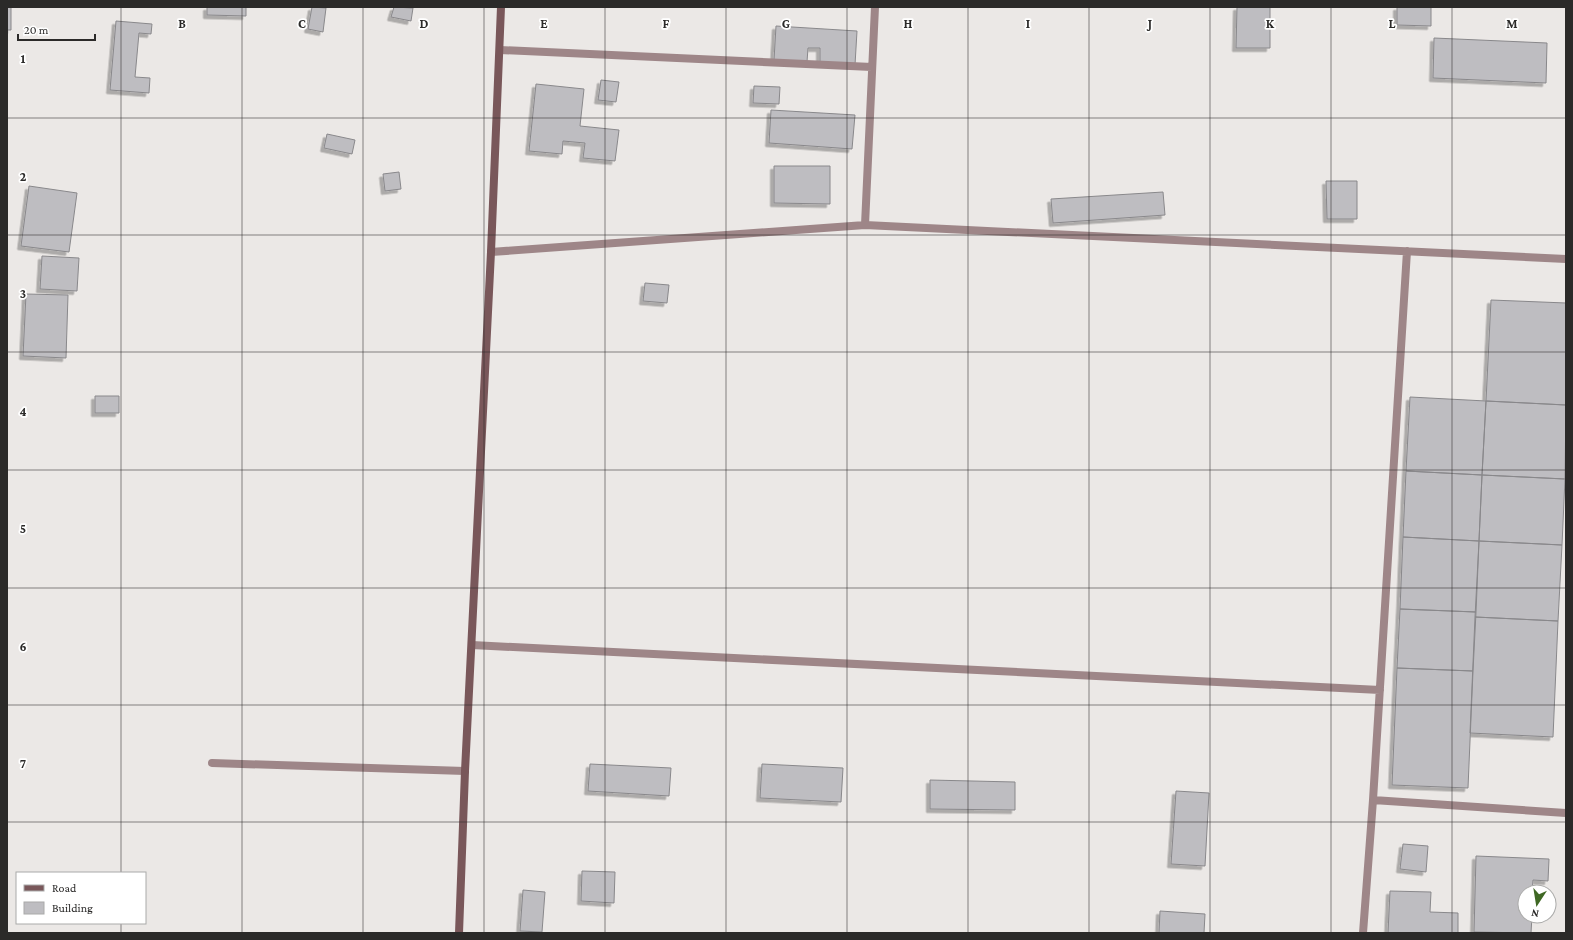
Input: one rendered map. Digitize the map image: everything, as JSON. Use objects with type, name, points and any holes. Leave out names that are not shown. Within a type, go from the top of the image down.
[{"type":"main road","points":[[459,933],[465,771],[491,252],[501,7]]},
{"type":"street","points":[[864,225],[875,7]]},
{"type":"street","points":[[500,50],[872,67]]},
{"type":"street","points":[[491,252],[864,225],[1566,259]]},
{"type":"street","points":[[1363,933],[1373,800],[1407,251]]},
{"type":"street","points":[[472,645],[1380,690]]},
{"type":"street","points":[[212,763],[465,771]]},
{"type":"street","points":[[1373,800],[1566,813]]},
{"type":"building","points":[[7,7],[11,7],[11,30],[7,30]]},
{"type":"building","points":[[207,7],[246,7],[246,16],[207,15]]},
{"type":"building","points":[[312,7],[326,8],[323,32],[308,29]]},
{"type":"building","points":[[394,7],[413,8],[411,21],[391,17]]},
{"type":"building","points":[[1237,7],[1270,7],[1270,48],[1236,48]]},
{"type":"building","points":[[1397,7],[1431,7],[1431,26],[1397,25]]},
{"type":"building","points":[[116,21],[152,24],[151,34],[139,33],[135,77],[150,78],[149,93],[110,90]]},
{"type":"building","points":[[776,26],[857,31],[855,65],[820,63],[820,48],[808,48],[807,62],[774,60]]},
{"type":"building","points":[[1434,38],[1547,43],[1546,83],[1433,78]]},
{"type":"building","points":[[601,80],[619,82],[616,102],[598,100]]},
{"type":"building","points":[[536,84],[584,89],[580,126],[619,130],[615,161],[583,158],[585,143],[563,141],[562,154],[529,151]]},
{"type":"building","points":[[754,86],[780,87],[779,104],[753,103]]},
{"type":"building","points":[[771,110],[855,115],[852,149],[769,143]]},
{"type":"building","points":[[327,134],[355,140],[352,154],[324,148]]},
{"type":"building","points":[[774,166],[830,166],[830,204],[774,203]]},
{"type":"building","points":[[399,172],[401,189],[385,191],[383,174]]},
{"type":"building","points":[[1326,181],[1357,181],[1357,219],[1327,219]]},
{"type":"building","points":[[29,186],[77,193],[69,252],[21,246]]},
{"type":"building","points":[[1163,192],[1165,215],[1053,223],[1051,199]]},
{"type":"building","points":[[42,256],[79,258],[77,291],[40,289]]},
{"type":"building","points":[[645,283],[669,285],[667,303],[643,301]]},
{"type":"building","points":[[26,294],[68,295],[66,358],[23,356]]},
{"type":"building","points":[[1491,300],[1566,303],[1566,405],[1486,401]]},
{"type":"building","points":[[95,396],[119,396],[119,413],[95,413]]},
{"type":"building","points":[[1410,397],[1486,401],[1482,475],[1406,471]]},
{"type":"building","points":[[1486,401],[1566,405],[1565,479],[1482,475]]},
{"type":"building","points":[[1406,471],[1482,475],[1479,541],[1403,537]]},
{"type":"building","points":[[1482,475],[1565,479],[1562,545],[1479,541]]},
{"type":"building","points":[[1403,537],[1479,541],[1476,612],[1400,609]]},
{"type":"building","points":[[1479,541],[1562,545],[1558,621],[1475,617]]},
{"type":"building","points":[[1400,609],[1476,612],[1473,671],[1397,668]]},
{"type":"building","points":[[1475,617],[1558,621],[1553,737],[1470,733]]},
{"type":"building","points":[[1397,668],[1473,671],[1468,788],[1392,785]]},
{"type":"building","points":[[590,764],[671,768],[669,796],[588,791]]},
{"type":"building","points":[[762,764],[843,768],[841,802],[760,798]]},
{"type":"building","points":[[930,780],[1015,782],[1015,810],[930,809]]},
{"type":"building","points":[[1176,791],[1209,793],[1205,866],[1171,864]]},
{"type":"building","points":[[1403,844],[1428,846],[1426,872],[1400,869]]},
{"type":"building","points":[[1476,856],[1549,859],[1548,881],[1533,880],[1533,884],[1517,884],[1517,924],[1532,924],[1531,933],[1474,932]]},
{"type":"building","points":[[582,871],[615,872],[614,903],[581,901]]},
{"type":"building","points":[[523,890],[545,892],[542,932],[520,931]]},
{"type":"building","points":[[1390,891],[1431,892],[1430,912],[1458,913],[1458,933],[1388,933]]},
{"type":"building","points":[[1160,911],[1205,914],[1204,933],[1159,933]]}]
